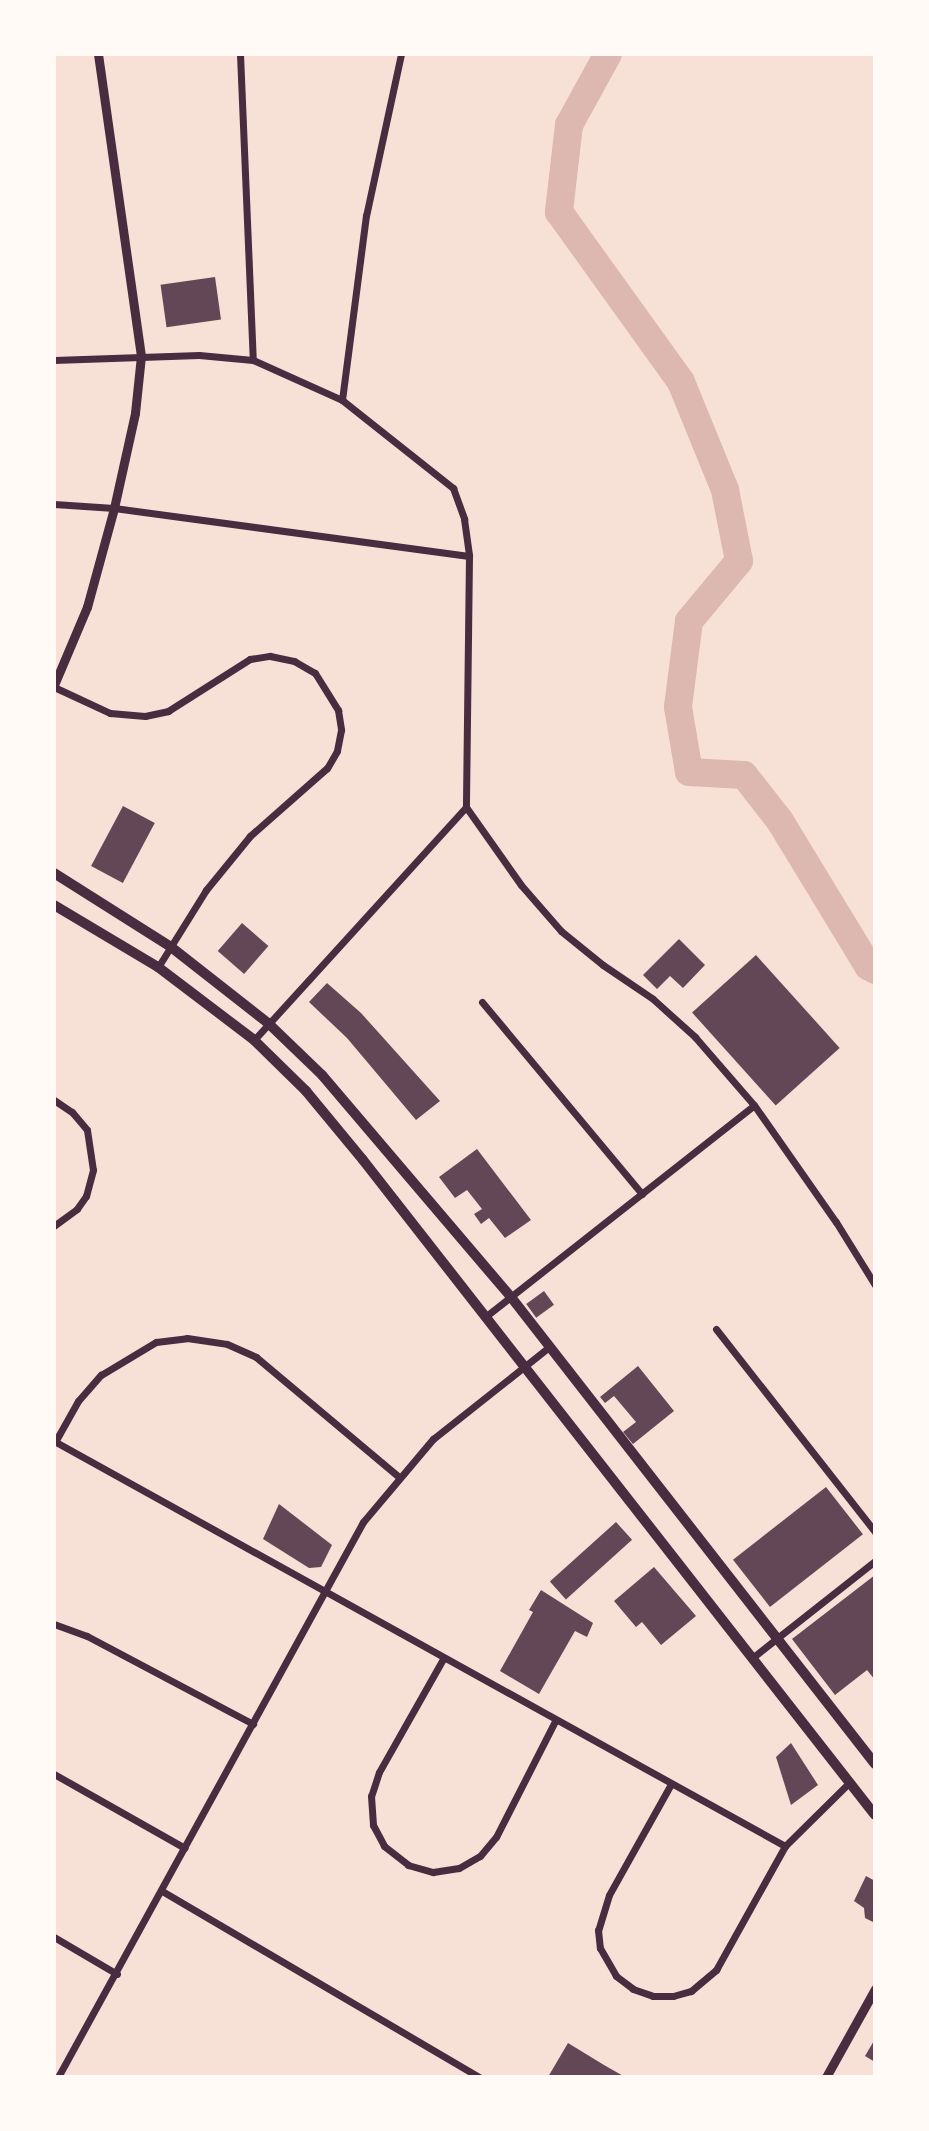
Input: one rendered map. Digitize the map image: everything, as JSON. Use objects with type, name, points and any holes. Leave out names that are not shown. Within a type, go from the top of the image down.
[{"type":"main road","points":[[54,873],[171,947],[268,1023],[371,1130],[511,1297],[875,1764]]},
{"type":"main road","points":[[54,905],[158,967],[254,1040],[306,1091],[354,1148],[875,1815]]},
{"type":"street","points":[[98,54],[141,356],[135,413],[114,508],[87,607],[54,686],[110,713],[145,716],[168,711],[250,659],[270,656],[294,661],[315,673],[338,710],[341,730],[337,751],[327,768],[250,836],[206,890],[158,967]]},
{"type":"street","points":[[240,54],[253,360]]},
{"type":"street","points":[[342,400],[366,216],[401,54]]},
{"type":"street","points":[[54,360],[199,355],[253,360],[342,400],[453,488],[464,519],[469,556],[466,807],[521,885],[561,931],[653,999],[695,1037],[754,1105],[836,1222],[875,1285]]},
{"type":"street","points":[[54,504],[114,508],[469,556]]},
{"type":"street","points":[[254,1040],[466,807]]},
{"type":"street","points":[[482,1002],[642,1194]]},
{"type":"street","points":[[54,1100],[72,1112],[87,1130],[92,1148],[86,1196],[77,1209],[54,1226]]},
{"type":"street","points":[[485,1317],[754,1105]]},
{"type":"street","points":[[716,1329],[875,1532]]},
{"type":"street","points":[[399,1477],[256,1357],[227,1344],[187,1338],[156,1342],[101,1375],[78,1401],[55,1442],[324,1594],[785,1846]]},
{"type":"street","points":[[58,2077],[363,1522],[433,1439],[549,1347]]},
{"type":"street","points":[[752,1658],[875,1561]]},
{"type":"street","points":[[54,1624],[87,1636],[253,1724]]},
{"type":"street","points":[[443,1659],[379,1772],[371,1796],[373,1825],[384,1846],[408,1865],[433,1872],[459,1868],[480,1856],[496,1837],[555,1721]]},
{"type":"street","points":[[54,1774],[185,1848]]},
{"type":"street","points":[[671,1784],[601,1912],[598,1930],[606,1962],[616,1976],[633,1989],[653,1996],[673,1996],[706,1981],[716,1970],[785,1846],[850,1782]]},
{"type":"street","points":[[162,1891],[479,2077]]},
{"type":"street","points":[[54,1937],[117,1974]]},
{"type":"street","points":[[826,2077],[875,1989]]},
{"type":"building","points":[[215,277],[221,320],[167,327],[161,285]]},
{"type":"building","points":[[123,806],[155,823],[123,883],[91,866]]},
{"type":"building","points":[[242,923],[268,946],[244,974],[218,951]]},
{"type":"building","points":[[679,939],[705,965],[683,988],[670,976],[657,989],[643,975]]},
{"type":"building","points":[[756,955],[840,1048],[776,1105],[692,1013]]},
{"type":"building","points":[[327,983],[361,1013],[440,1101],[416,1120],[347,1038],[309,1002]]},
{"type":"building","points":[[477,1149],[531,1220],[505,1238],[489,1218],[481,1224],[474,1214],[482,1209],[467,1190],[455,1198],[439,1177]]},
{"type":"building","points":[[544,1291],[554,1305],[536,1318],[526,1304]]},
{"type":"building","points":[[638,1366],[674,1411],[633,1444],[623,1432],[636,1422],[614,1396],[605,1403],[600,1397]]},
{"type":"building","points":[[826,1487],[863,1534],[770,1607],[733,1560]]},
{"type":"building","points":[[279,1504],[332,1545],[321,1567],[309,1568],[263,1539]]},
{"type":"building","points":[[616,1522],[632,1540],[566,1599],[550,1582]]},
{"type":"building","points":[[654,1567],[696,1616],[661,1645],[642,1622],[636,1627],[614,1601]]},
{"type":"building","points":[[875,1575],[875,1680],[867,1670],[835,1695],[792,1639]]},
{"type":"building","points":[[541,1590],[593,1623],[587,1637],[575,1631],[539,1694],[500,1671],[533,1612],[529,1610]]},
{"type":"building","points":[[791,1743],[818,1785],[791,1805],[776,1757]]},
{"type":"building","points":[[866,1876],[875,1881],[875,1923],[865,1918],[864,1908],[854,1901]]},
{"type":"building","points":[[875,2039],[875,2062],[865,2056]]},
{"type":"building","points":[[568,2043],[604,2065],[625,2077],[548,2077]]},
{"type":"waterway","points":[[608,54],[569,125],[559,212],[681,382],[725,490],[739,561],[689,621],[678,707],[689,772],[744,775],[780,821],[868,966],[875,970]]}]
